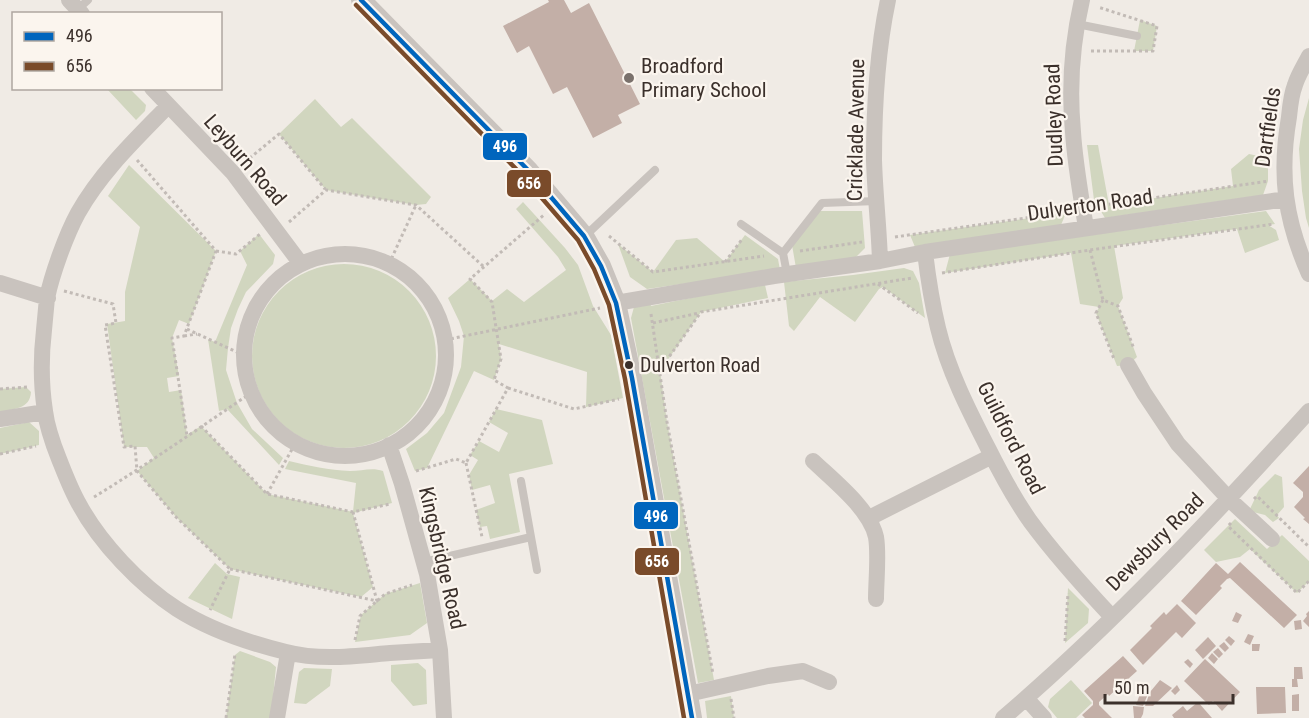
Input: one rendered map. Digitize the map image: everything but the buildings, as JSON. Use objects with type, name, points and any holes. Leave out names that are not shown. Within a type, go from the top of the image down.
[{"type":"street","points":[[361,0],[528,170],[584,236],[601,266],[616,303],[635,396],[692,718]]},
{"type":"street","name":"Cricklade Avenue","points":[[880,261],[874,162],[875,117],[882,30],[888,0]]},
{"type":"street","name":"Dudley Road","points":[[1082,0],[1077,24],[1071,85],[1072,133],[1086,228]]},
{"type":"street","name":"Dartfields","points":[[1309,56],[1294,87],[1285,139],[1284,178],[1290,221],[1309,274]]},
{"type":"street","name":"Leyburn Road","points":[[154,90],[232,173],[301,264]]},
{"type":"street","points":[[168,106],[108,169],[77,213],[64,243],[49,292],[42,349],[45,411],[53,442],[80,506],[107,546],[142,581],[178,610],[204,624],[288,653],[320,658],[440,650]]},
{"type":"street","name":"Dulverton Road","points":[[616,303],[925,252],[1286,199]]},
{"type":"street","name":"Guildford Road","points":[[925,252],[927,276],[945,351],[992,456],[1028,518],[1069,571],[1112,617]]},
{"type":"street","points":[[331,255],[363,255],[392,265],[417,284],[436,310],[445,340],[444,373],[434,404],[414,429],[389,446],[357,456],[325,455],[295,444],[271,425],[253,399],[244,368],[243,355],[245,337],[255,307],[275,282],[301,264],[331,255]]},
{"type":"street","points":[[0,283],[49,292]]},
{"type":"street","points":[[1128,365],[1178,444],[1229,499],[1272,539]]},
{"type":"street","points":[[0,419],[45,411]]},
{"type":"street","name":"Dewsbury Road","points":[[1003,718],[1163,568],[1309,411]]},
{"type":"street","name":"Kingsbridge Road","points":[[389,446],[400,476],[428,580],[440,650],[444,718]]},
{"type":"street","points":[[869,518],[992,456]]},
{"type":"street","points":[[813,461],[869,518],[876,537],[876,599]]},
{"type":"street","points":[[277,718],[288,653]]},
{"type":"street","points":[[688,694],[768,676],[803,671],[829,682]]},
{"type":"street","points":[[1026,698],[1044,718]]},
{"type":"lane","points":[[1077,24],[1137,36]]},
{"type":"lane","points":[[584,236],[655,170]]},
{"type":"lane","points":[[783,253],[822,203],[876,201]]},
{"type":"lane","points":[[745,227],[783,253],[787,274]]},
{"type":"lane","points":[[520,481],[537,570]]},
{"type":"lane","points":[[424,562],[531,537]]},
{"type":"path","points":[[232,173],[279,134],[326,190],[416,205],[484,267]]},
{"type":"path","points":[[127,148],[216,251],[236,254],[326,190]]},
{"type":"path","points":[[609,236],[653,272],[1066,213],[1083,208],[1284,178]]},
{"type":"path","points":[[556,204],[470,279],[492,302],[501,359],[494,380],[508,388],[574,409],[635,396]]},
{"type":"path","points":[[389,264],[416,205]]},
{"type":"path","points":[[652,323],[701,312],[1090,250],[1290,221]]},
{"type":"path","points":[[725,262],[745,227]]},
{"type":"path","points":[[1090,250],[1103,300],[1096,313],[1117,366],[1128,365],[1137,357],[1122,316],[1118,306],[1103,300]]},
{"type":"path","points":[[184,336],[216,251]]},
{"type":"path","points":[[878,284],[938,329]]},
{"type":"path","points":[[49,292],[113,304],[116,323],[105,325],[124,447],[135,446],[136,471],[176,517],[230,569],[377,601]]},
{"type":"path","points":[[649,298],[681,501],[716,687]]},
{"type":"path","points":[[445,340],[616,303]]},
{"type":"path","points":[[659,371],[701,312]]},
{"type":"path","points":[[187,329],[243,355]]},
{"type":"path","points":[[187,435],[172,338],[198,334]]},
{"type":"path","points":[[0,389],[43,385]]},
{"type":"path","points":[[483,540],[466,463],[508,388]]},
{"type":"path","points":[[80,506],[251,393]]},
{"type":"path","points":[[201,426],[267,494],[353,512],[406,500]]},
{"type":"path","points":[[0,454],[53,442]]},
{"type":"path","points":[[267,494],[295,444]]},
{"type":"path","points":[[400,476],[456,459],[466,463]]},
{"type":"path","points":[[353,512],[377,601]]},
{"type":"path","points":[[1242,512],[1228,526],[1297,593],[1309,581]]},
{"type":"path","points":[[204,624],[230,569]]},
{"type":"path","points":[[1064,663],[1069,571]]},
{"type":"path","points":[[352,657],[360,616],[385,594],[428,580]]},
{"type":"path","points":[[226,718],[238,637]]},
{"type":"green space","points":[[1140,20],[1157,26],[1153,51],[1134,51]]},
{"type":"green space","points":[[108,90],[131,90],[146,105],[145,111],[136,120]]},
{"type":"green space","points":[[1309,98],[1309,228],[1302,191],[1299,149]]},
{"type":"green space","points":[[315,99],[341,127],[352,118],[431,197],[426,204],[416,205],[326,190],[279,134]]},
{"type":"green space","points":[[1087,145],[1098,145],[1109,205],[1233,186],[1231,169],[1249,154],[1268,158],[1268,181],[1263,195],[1105,218],[1094,200]]},
{"type":"green space","points":[[129,165],[216,251],[189,324],[179,320],[172,338],[179,376],[167,378],[169,392],[181,390],[187,435],[201,426],[267,494],[353,512],[356,483],[285,469],[289,461],[334,470],[375,469],[383,471],[392,503],[353,513],[373,587],[361,597],[230,569],[176,517],[137,471],[154,458],[147,447],[124,447],[107,324],[125,321],[125,292],[140,227],[108,196]]},
{"type":"green space","points":[[523,202],[578,265],[593,306],[611,335],[623,398],[586,407],[587,372],[499,344],[501,359],[494,380],[474,371],[427,468],[415,471],[406,449],[427,433],[444,413],[461,367],[464,336],[448,298],[470,279],[492,301],[507,289],[524,302],[566,270],[558,257],[516,209]]},
{"type":"green space","points":[[819,211],[862,211],[865,248],[853,260],[796,268],[792,245]]},
{"type":"green space","points":[[1266,211],[1275,224],[1268,225],[1276,230],[1279,240],[1245,253],[1237,229],[1114,246],[1123,298],[1118,306],[1137,357],[1128,365],[1117,366],[1096,313],[1099,307],[1080,304],[1071,253],[945,273],[950,254]]},
{"type":"green space","points":[[1066,213],[1061,225],[915,247],[910,235]]},
{"type":"green space","points":[[259,234],[275,255],[273,264],[246,292],[238,309],[231,328],[226,370],[237,403],[252,429],[283,458],[279,465],[227,409],[219,411],[208,339],[215,342],[247,265],[240,251]]},
{"type":"green space","points":[[745,235],[778,259],[780,270],[647,289],[630,277],[618,244],[653,272],[676,240],[697,238],[725,262]]},
{"type":"green space","points":[[344,264],[379,271],[409,291],[429,321],[436,356],[429,391],[409,421],[379,441],[344,448],[309,441],[279,421],[259,391],[252,356],[259,321],[279,291],[309,271]]},
{"type":"green space","points":[[904,268],[913,271],[919,283],[925,318],[883,287],[879,289],[855,322],[820,297],[794,331],[789,326],[784,282]]},
{"type":"green space","points":[[765,285],[768,298],[701,312],[660,371],[667,422],[714,680],[698,683],[631,318],[634,307],[649,298],[651,306]]},
{"type":"green space","points":[[26,387],[31,392],[28,402],[16,409],[0,412],[0,389]]},
{"type":"green space","points":[[496,409],[542,420],[553,464],[509,474],[520,532],[490,539],[487,526],[480,527],[476,510],[495,503],[490,485],[472,490],[469,475],[478,460],[470,455],[479,441],[499,452],[508,433],[489,422]]},
{"type":"green space","points":[[29,422],[39,431],[39,445],[0,454],[0,428]]},
{"type":"green space","points":[[1275,474],[1282,477],[1284,507],[1277,515],[1279,518],[1273,522],[1265,515],[1249,511],[1259,490]]},
{"type":"green space","points":[[1235,519],[1267,549],[1282,535],[1309,561],[1309,581],[1297,593],[1250,549],[1240,557],[1216,562],[1204,550]]},
{"type":"green space","points":[[215,563],[227,574],[240,577],[232,619],[188,598]]},
{"type":"green space","points":[[420,583],[427,623],[410,635],[355,642],[361,615],[385,594]]},
{"type":"green space","points":[[1068,588],[1089,609],[1088,623],[1065,643]]},
{"type":"green space","points":[[240,651],[270,662],[276,667],[271,718],[226,718],[235,655]]},
{"type":"green space","points":[[418,663],[426,670],[427,704],[413,706],[391,681],[391,665]]},
{"type":"green space","points":[[304,668],[332,669],[330,686],[306,704],[294,703],[299,672]]},
{"type":"green space","points":[[1071,680],[1092,703],[1076,718],[1057,718],[1048,707],[1050,699]]},
{"type":"green space","points":[[731,696],[734,718],[707,718],[705,701]]},
{"type":"transit line","name":"496","points":[[361,0],[528,170],[584,236],[601,266],[616,303],[632,378],[692,718]]},
{"type":"transit line","name":"656","points":[[356,5],[522,175],[578,240],[594,269],[609,305],[625,379],[684,718]]},
{"type":"place","name":"Broadford Primary School","points":[[629,78]]},
{"type":"place","name":"Dulverton Road","points":[[629,365]]}]
